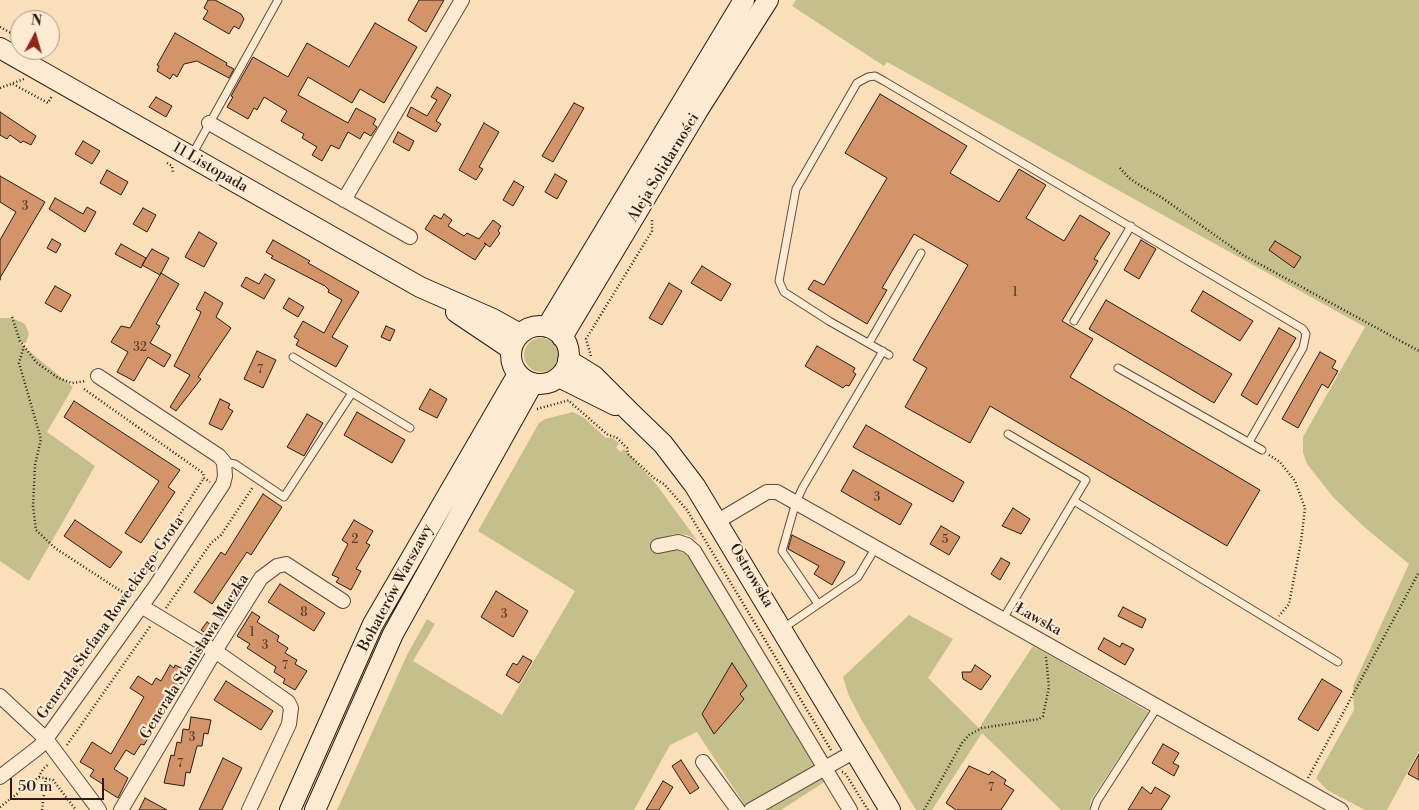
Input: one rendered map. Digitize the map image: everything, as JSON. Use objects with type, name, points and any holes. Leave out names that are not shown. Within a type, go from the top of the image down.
[{"type":"main road","name":"Aleja Solidarności","points":[[554,332],[744,0]]},
{"type":"main road","name":"Aleja Solidarności","points":[[554,332],[768,0]]},
{"type":"main road","name":"11 Listopada","points":[[7,50],[191,157],[516,341]]},
{"type":"main road","points":[[533,327],[554,332],[568,352],[564,368],[552,382],[525,379],[511,358],[516,341],[533,327]]},
{"type":"main road","name":"Ostrowska","points":[[564,368],[631,413],[662,444],[695,486],[718,521],[890,810]]},
{"type":"main road","name":"Bohaterów Warszawy","points":[[290,810],[373,624],[525,379]]},
{"type":"main road","name":"Bohaterów Warszawy","points":[[315,810],[393,634],[525,379]]},
{"type":"street","points":[[344,200],[462,0]]},
{"type":"street","points":[[210,123],[410,237]]},
{"type":"street","points":[[98,376],[219,456],[224,462]]},
{"type":"street","name":"Generała Stefana Roweckiego-Grota","points":[[0,776],[39,747],[41,734],[141,606],[220,488],[225,476],[224,462]]},
{"type":"street","name":"Ławska","points":[[718,521],[767,492],[777,492],[1158,706],[1336,809]]},
{"type":"street","points":[[658,546],[678,542],[687,545],[694,551],[832,770],[850,810]]},
{"type":"street","name":"Generała Stanisława Maczka","points":[[121,810],[258,582],[282,564],[343,601]]},
{"type":"street","points":[[141,606],[215,651],[288,702],[291,708],[289,724],[249,810]]},
{"type":"street","points":[[0,696],[41,734],[99,810]]},
{"type":"street","points":[[751,810],[832,770],[855,751]]},
{"type":"street","points":[[703,762],[738,810]]},
{"type":"lane","points":[[191,157],[278,0]]},
{"type":"lane","points":[[818,604],[782,551],[796,502],[886,353],[829,321],[784,292],[779,281],[796,189],[857,83],[862,79],[875,76],[1303,329],[1306,334],[1303,348],[1249,442]]},
{"type":"lane","points":[[1074,321],[1131,226]]},
{"type":"lane","points":[[869,343],[921,253]]},
{"type":"lane","points":[[293,357],[410,428]]},
{"type":"lane","points":[[1118,368],[1262,450]]},
{"type":"lane","points":[[224,462],[235,464],[284,496],[352,393]]},
{"type":"lane","points":[[1004,619],[1086,480],[1008,434]]},
{"type":"lane","points":[[1074,501],[1338,662]]},
{"type":"lane","points":[[782,629],[858,578],[876,547]]},
{"type":"lane","points":[[1094,810],[1097,801],[1158,706]]},
{"type":"path","points":[[0,26],[7,50]]},
{"type":"path","points":[[0,88],[23,82]]},
{"type":"path","points":[[13,84],[48,103],[52,96]]},
{"type":"path","points":[[1120,168],[1141,186],[1161,197],[1243,254],[1419,351]]},
{"type":"path","points":[[534,413],[536,409],[569,401],[583,379],[593,362],[586,339],[652,231],[652,216]]},
{"type":"path","points":[[12,317],[24,346],[36,362],[58,378],[72,383],[83,383],[98,376]]},
{"type":"path","points":[[24,346],[19,363],[41,439],[35,465],[33,506],[36,530],[54,548],[127,595]]},
{"type":"path","points":[[84,389],[203,473],[204,478],[220,488]]},
{"type":"path","points":[[1262,450],[1280,462],[1295,481],[1305,508],[1301,542],[1289,604],[1282,615],[1269,620]]},
{"type":"path","points":[[41,734],[47,715],[60,690],[127,595],[204,478]]},
{"type":"path","points":[[0,807],[40,777],[43,769],[58,756],[211,543],[221,535],[258,480]]},
{"type":"path","points":[[1302,788],[1419,572]]},
{"type":"path","points":[[924,810],[962,743],[969,735],[982,728],[1039,719],[1043,716],[1046,711],[1049,687],[1046,657],[1050,645]]},
{"type":"path","points":[[832,770],[845,773],[868,810]]},
{"type":"path","points":[[40,777],[53,780],[76,810]]},
{"type":"path","points":[[42,810],[46,778]]},
{"type":"shaded area","points":[[796,0],[1419,0],[1419,751],[1387,810],[1365,810],[1327,790],[1316,778],[1354,710],[1353,686],[1409,564],[1362,525],[1333,497],[1307,464],[1303,453],[1303,437],[1365,327],[887,62],[884,66],[792,6]]},
{"type":"shaded area","points":[[0,318],[13,318],[25,324],[29,334],[26,343],[19,343],[73,387],[47,432],[95,466],[29,581],[0,561]]},
{"type":"shaded area","points":[[541,338],[548,339],[553,343],[557,348],[557,362],[553,367],[548,371],[541,372],[534,371],[529,367],[525,362],[524,355],[525,348],[529,343],[534,339]]},
{"type":"shaded area","points":[[573,412],[584,418],[606,438],[613,438],[619,444],[616,447],[620,452],[624,449],[656,484],[697,540],[687,535],[674,534],[655,542],[678,549],[692,559],[826,781],[781,810],[748,810],[697,732],[670,745],[634,810],[337,810],[407,655],[427,619],[435,624],[413,661],[502,715],[575,591],[478,531],[539,423],[545,419]]},
{"type":"shaded area","points":[[909,615],[953,639],[928,678],[979,728],[1033,646],[1149,712],[1091,800],[1089,810],[1061,810],[982,733],[932,810],[916,810],[862,721],[849,696],[843,677]]},
{"type":"building","points":[[208,0],[215,0],[241,14],[244,19],[239,29],[234,26],[229,34],[203,19],[208,11],[204,8]]},
{"type":"building","points":[[419,0],[444,0],[426,32],[408,20]]},
{"type":"building","points":[[375,23],[417,47],[384,103],[360,89],[352,103],[308,77],[298,95],[348,123],[356,108],[376,119],[373,124],[377,127],[371,136],[364,132],[360,139],[348,132],[339,149],[331,145],[322,161],[312,155],[317,147],[302,138],[304,134],[281,121],[287,111],[264,97],[257,110],[254,108],[248,119],[227,107],[233,97],[231,96],[253,57],[288,77],[307,43],[349,67]]},
{"type":"building","points":[[175,33],[227,63],[226,65],[234,69],[229,78],[197,61],[184,64],[177,77],[173,74],[170,79],[157,71],[159,66],[157,65]]},
{"type":"building","points":[[437,87],[451,95],[436,121],[441,124],[436,132],[407,116],[411,107],[427,116],[437,100],[431,97]]},
{"type":"building","points":[[880,94],[967,146],[950,173],[999,202],[1019,169],[1046,185],[1026,218],[1064,241],[1080,215],[1110,233],[1094,259],[1098,261],[1062,321],[1093,339],[1070,377],[1260,490],[1227,546],[990,406],[970,443],[905,407],[927,368],[913,360],[968,265],[914,234],[882,288],[887,290],[867,324],[808,289],[814,280],[824,285],[887,178],[845,153]]},
{"type":"building","points":[[156,97],[172,106],[166,117],[149,107]]},
{"type":"building","points":[[574,103],[584,108],[553,162],[542,156]]},
{"type":"building","points":[[0,112],[36,136],[31,145],[23,141],[21,143],[10,135],[7,139],[0,135]]},
{"type":"building","points":[[484,123],[499,132],[479,167],[483,169],[476,180],[459,170]]},
{"type":"building","points":[[398,132],[414,141],[409,151],[393,142]]},
{"type":"building","points":[[83,141],[100,151],[92,164],[75,154]]},
{"type":"building","points":[[107,170],[128,182],[121,195],[100,183]]},
{"type":"building","points":[[555,174],[567,181],[557,199],[545,192]]},
{"type":"building","points":[[0,176],[45,202],[0,278],[0,240],[16,212],[0,202]]},
{"type":"building","points":[[514,181],[524,187],[513,206],[503,200]]},
{"type":"building","points":[[55,198],[83,214],[87,207],[96,212],[85,232],[49,209]]},
{"type":"building","points":[[143,208],[156,215],[147,232],[133,224]]},
{"type":"building","points":[[444,214],[452,220],[448,226],[464,236],[467,233],[479,239],[493,220],[501,226],[498,231],[500,233],[490,247],[486,244],[475,260],[425,229],[434,215],[441,219]]},
{"type":"building","points":[[199,232],[217,243],[204,267],[185,257]]},
{"type":"building","points":[[52,239],[61,244],[56,253],[47,248]]},
{"type":"building","points":[[273,240],[310,261],[308,263],[359,292],[332,337],[348,346],[336,367],[296,345],[299,340],[294,337],[303,321],[324,333],[342,300],[328,292],[329,290],[325,286],[271,258],[273,256],[266,252]]},
{"type":"building","points":[[1141,240],[1156,249],[1139,279],[1124,270]]},
{"type":"building","points":[[1275,241],[1301,257],[1294,268],[1269,250]]},
{"type":"building","points":[[121,244],[146,258],[141,268],[115,254]]},
{"type":"building","points":[[152,249],[169,258],[160,275],[142,265]]},
{"type":"building","points":[[702,266],[731,284],[721,301],[691,283]]},
{"type":"building","points":[[161,273],[179,284],[156,324],[160,326],[150,343],[171,355],[164,367],[148,357],[134,381],[117,372],[128,352],[111,342],[121,326],[130,328]]},
{"type":"building","points":[[265,274],[275,280],[264,299],[241,286],[246,277],[259,284]]},
{"type":"building","points":[[669,283],[682,291],[662,325],[649,318]]},
{"type":"building","points":[[55,286],[71,295],[61,312],[45,303]]},
{"type":"building","points":[[1203,291],[1253,321],[1240,341],[1191,311]]},
{"type":"building","points":[[205,292],[223,303],[216,317],[231,328],[198,377],[201,379],[176,411],[170,407],[190,375],[174,366],[199,317],[201,312],[196,309]]},
{"type":"building","points":[[289,298],[304,307],[298,317],[283,308]]},
{"type":"building","points":[[1106,300],[1232,374],[1214,403],[1089,329]]},
{"type":"building","points":[[386,326],[395,330],[390,341],[381,337]]},
{"type":"building","points":[[1279,328],[1296,338],[1257,405],[1241,395]]},
{"type":"building","points":[[817,346],[855,368],[853,372],[856,374],[849,386],[846,385],[843,388],[805,366]]},
{"type":"building","points":[[257,351],[276,360],[263,388],[244,379]]},
{"type":"building","points":[[1320,352],[1336,361],[1332,368],[1338,371],[1328,388],[1322,384],[1298,428],[1282,419]]},
{"type":"building","points":[[430,389],[447,399],[437,418],[419,409]]},
{"type":"building","points":[[220,399],[230,404],[228,408],[233,411],[222,430],[209,424]]},
{"type":"building","points":[[74,401],[180,470],[168,487],[175,492],[141,543],[125,533],[159,481],[64,417]]},
{"type":"building","points":[[357,412],[405,440],[392,463],[344,435]]},
{"type":"building","points":[[307,414],[323,423],[304,456],[287,447]]},
{"type":"building","points":[[866,425],[964,482],[953,502],[853,447]]},
{"type":"building","points":[[853,470],[912,504],[900,525],[841,491]]},
{"type":"building","points":[[263,494],[282,507],[251,555],[247,552],[212,604],[194,592],[221,552],[225,555]]},
{"type":"building","points":[[1013,508],[1030,519],[1021,534],[1002,526]]},
{"type":"building","points":[[75,520],[122,552],[110,568],[64,536]]},
{"type":"building","points":[[354,520],[373,531],[366,543],[370,545],[356,569],[361,571],[351,590],[336,582],[339,578],[332,575],[348,544],[342,540]]},
{"type":"building","points":[[941,526],[960,537],[949,555],[930,544]]},
{"type":"building","points":[[792,535],[845,562],[832,585],[814,574],[819,566],[788,549]]},
{"type":"building","points":[[1001,558],[1010,563],[1000,580],[991,574]]},
{"type":"building","points":[[280,584],[325,613],[314,631],[268,602]]},
{"type":"building","points":[[496,591],[528,611],[513,637],[481,617]]},
{"type":"building","points":[[1123,607],[1146,619],[1142,628],[1118,616]]},
{"type":"building","points":[[252,612],[260,617],[257,622],[279,636],[277,641],[288,648],[285,653],[297,660],[295,664],[307,671],[295,690],[283,683],[285,679],[274,672],[276,667],[247,648],[250,644],[237,636]]},
{"type":"building","points":[[207,622],[216,628],[210,636],[201,630]]},
{"type":"building","points":[[1104,638],[1120,647],[1122,643],[1134,649],[1125,665],[1098,649]]},
{"type":"building","points":[[523,656],[532,661],[519,683],[506,675],[513,663],[517,665]]},
{"type":"building","points":[[732,663],[747,686],[740,694],[744,699],[714,734],[702,714]]},
{"type":"building","points":[[170,665],[174,668],[175,665],[187,671],[187,675],[167,704],[165,703],[151,726],[154,728],[144,745],[141,744],[134,755],[126,750],[114,769],[128,778],[118,798],[102,788],[104,785],[90,776],[94,770],[80,762],[92,742],[111,754],[144,697],[130,688],[138,676],[152,685],[156,678],[161,681]]},
{"type":"building","points":[[975,665],[991,676],[981,690],[963,679],[962,672],[971,672]]},
{"type":"building","points":[[1322,679],[1342,691],[1318,731],[1298,719]]},
{"type":"building","points":[[226,681],[273,711],[261,730],[214,700]]},
{"type":"building","points":[[191,717],[211,720],[208,734],[204,733],[202,746],[197,746],[190,773],[186,772],[184,786],[164,783],[171,755],[174,756],[177,742],[181,743],[183,729],[189,730]]},
{"type":"building","points":[[1163,744],[1179,753],[1173,763],[1179,766],[1174,776],[1152,763]]},
{"type":"building","points":[[1419,754],[1419,780],[1408,774]]},
{"type":"building","points":[[223,758],[242,768],[222,810],[199,810]]},
{"type":"building","points":[[681,760],[699,788],[690,794],[672,766]]},
{"type":"building","points":[[969,766],[989,775],[992,771],[1006,780],[1004,784],[1014,790],[1001,810],[956,810],[946,803]]},
{"type":"building","points":[[663,781],[673,787],[659,810],[646,810]]},
{"type":"building","points":[[1142,787],[1151,794],[1155,787],[1170,796],[1161,810],[1128,810]]},
{"type":"building","points":[[145,798],[167,810],[139,810]]}]
